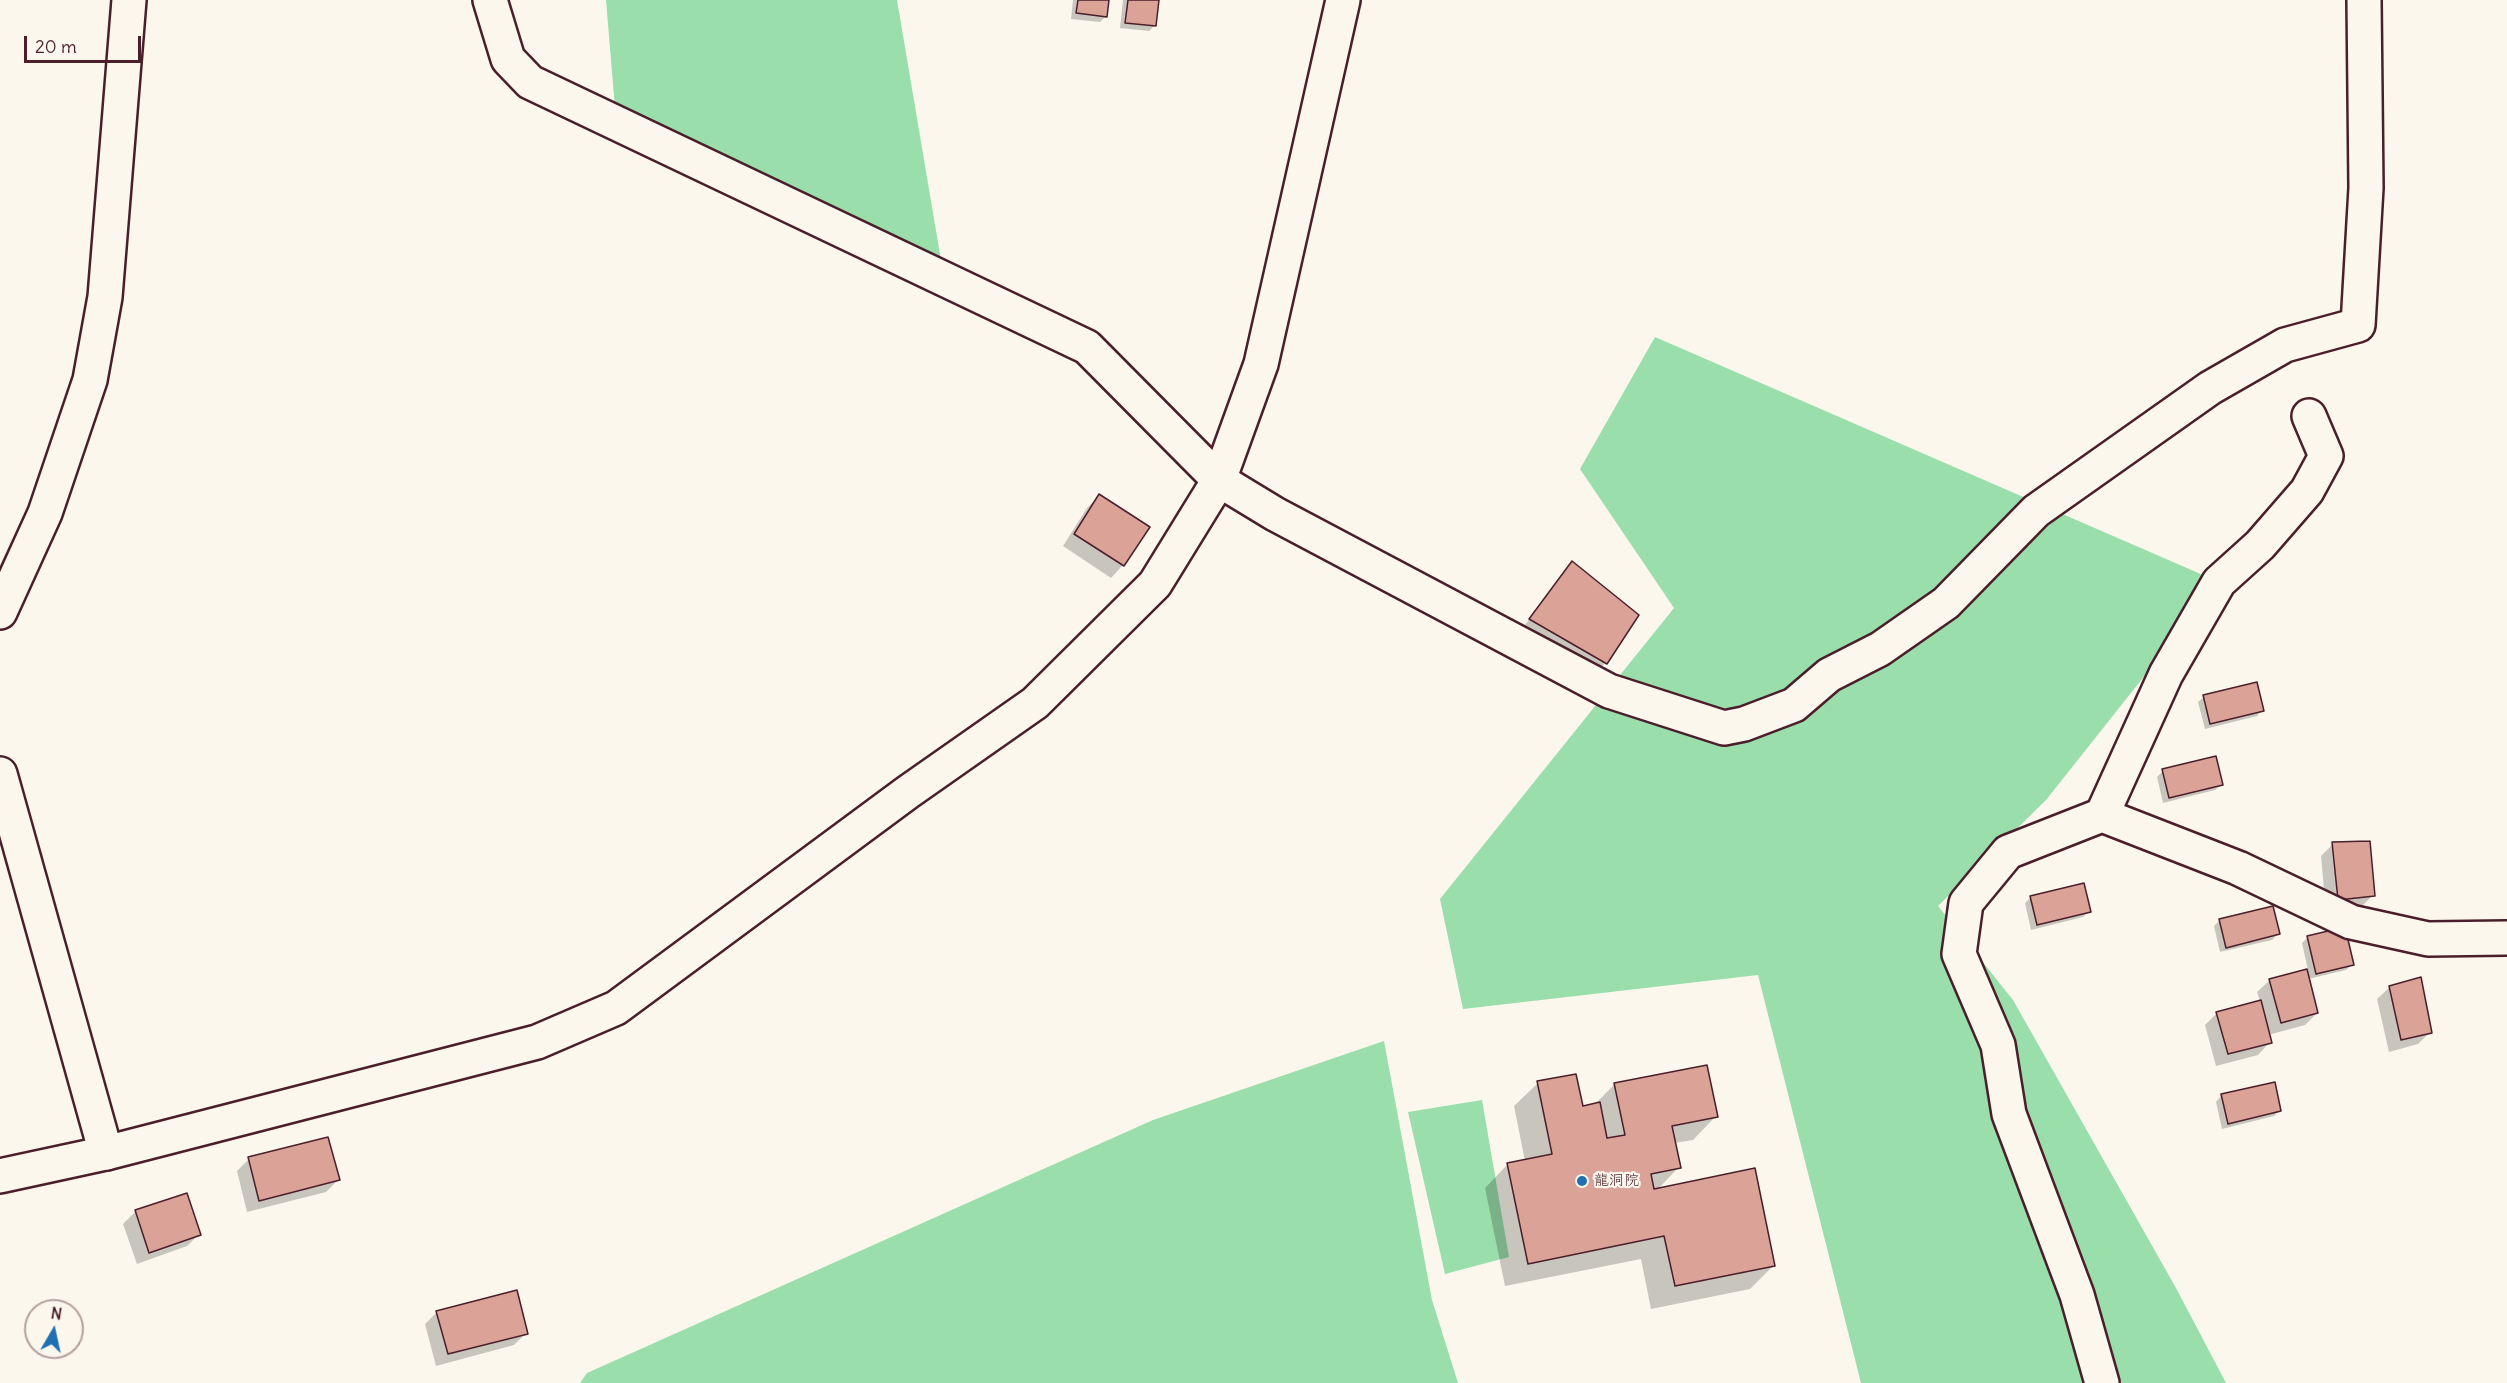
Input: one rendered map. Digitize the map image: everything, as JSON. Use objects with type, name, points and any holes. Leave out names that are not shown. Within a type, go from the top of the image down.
[{"type":"street","points":[[0,612],[45,513],[90,380],[105,297],[129,0]]},
{"type":"street","points":[[490,0],[507,58],[530,82],[1087,347],[1219,480],[1275,514],[1609,691],[1724,728],[1744,724],[1794,705],[1829,675],[1880,649],[1946,603],[2036,511],[2210,388],[2285,345],[2358,325],[2366,188],[2364,0]]},
{"type":"street","points":[[0,1176],[106,1153],[537,1042],[616,1008],[908,792],[1035,703],[1155,584],[1219,480],[1261,364],[1343,0]]},
{"type":"street","points":[[2102,815],[2166,674],[2219,582],[2260,545],[2307,491],[2326,456],[2309,416]]},
{"type":"street","points":[[0,774],[106,1153]]},
{"type":"street","points":[[2102,1383],[2077,1295],[2009,1113],[1998,1046],[1959,954],[1966,903],[2008,852],[2102,815],[2238,868],[2351,922],[2428,939],[2507,939]]},
{"type":"green space","points":[[606,0],[897,0],[943,272],[618,144]]},
{"type":"green space","points":[[1655,337],[2219,582],[2046,800],[1938,906],[2013,1000],[2176,1288],[2226,1383],[1861,1383],[1758,975],[1463,1009],[1440,899],[1674,608],[1580,469]]},
{"type":"green space","points":[[1384,1041],[1432,1300],[1458,1383],[580,1383],[587,1373],[1153,1120]]},
{"type":"green space","points":[[1482,1100],[1509,1257],[1445,1274],[1408,1112]]},
{"type":"building","points":[[1078,0],[1109,0],[1107,17],[1076,13]]},
{"type":"building","points":[[1128,0],[1159,0],[1156,26],[1125,23]]},
{"type":"building","points":[[1099,494],[1150,527],[1124,566],[1074,534]]},
{"type":"building","points":[[1572,561],[1639,615],[1607,664],[1529,619]]},
{"type":"building","points":[[2257,682],[2264,711],[2210,724],[2203,695]]},
{"type":"building","points":[[2216,756],[2223,785],[2169,798],[2162,769]]},
{"type":"building","points":[[2370,841],[2375,896],[2338,900],[2332,842]]},
{"type":"building","points":[[2084,883],[2091,912],[2037,925],[2030,896]]},
{"type":"building","points":[[2273,906],[2280,934],[2226,948],[2219,919]]},
{"type":"building","points":[[2345,927],[2354,965],[2316,974],[2307,936]]},
{"type":"building","points":[[2307,969],[2318,1013],[2281,1023],[2269,979]]},
{"type":"building","points":[[2421,977],[2432,1033],[2401,1040],[2389,986]]},
{"type":"building","points":[[2261,1000],[2272,1043],[2228,1054],[2216,1012]]},
{"type":"building","name":"龍洞院","points":[[1707,1065],[1718,1117],[1672,1126],[1681,1168],[1651,1174],[1654,1189],[1755,1168],[1775,1266],[1675,1286],[1664,1236],[1528,1264],[1507,1163],[1552,1154],[1537,1081],[1576,1074],[1583,1106],[1600,1102],[1607,1138],[1625,1135],[1614,1083]]},
{"type":"building","points":[[2275,1082],[2281,1111],[2228,1124],[2221,1094]]},
{"type":"building","points":[[328,1137],[340,1180],[259,1201],[248,1157]]},
{"type":"building","points":[[187,1193],[201,1235],[149,1253],[135,1210]]},
{"type":"building","points":[[517,1290],[528,1334],[448,1354],[436,1311]]},
{"type":"place","name":"龍洞院","points":[[1582,1181]]}]
